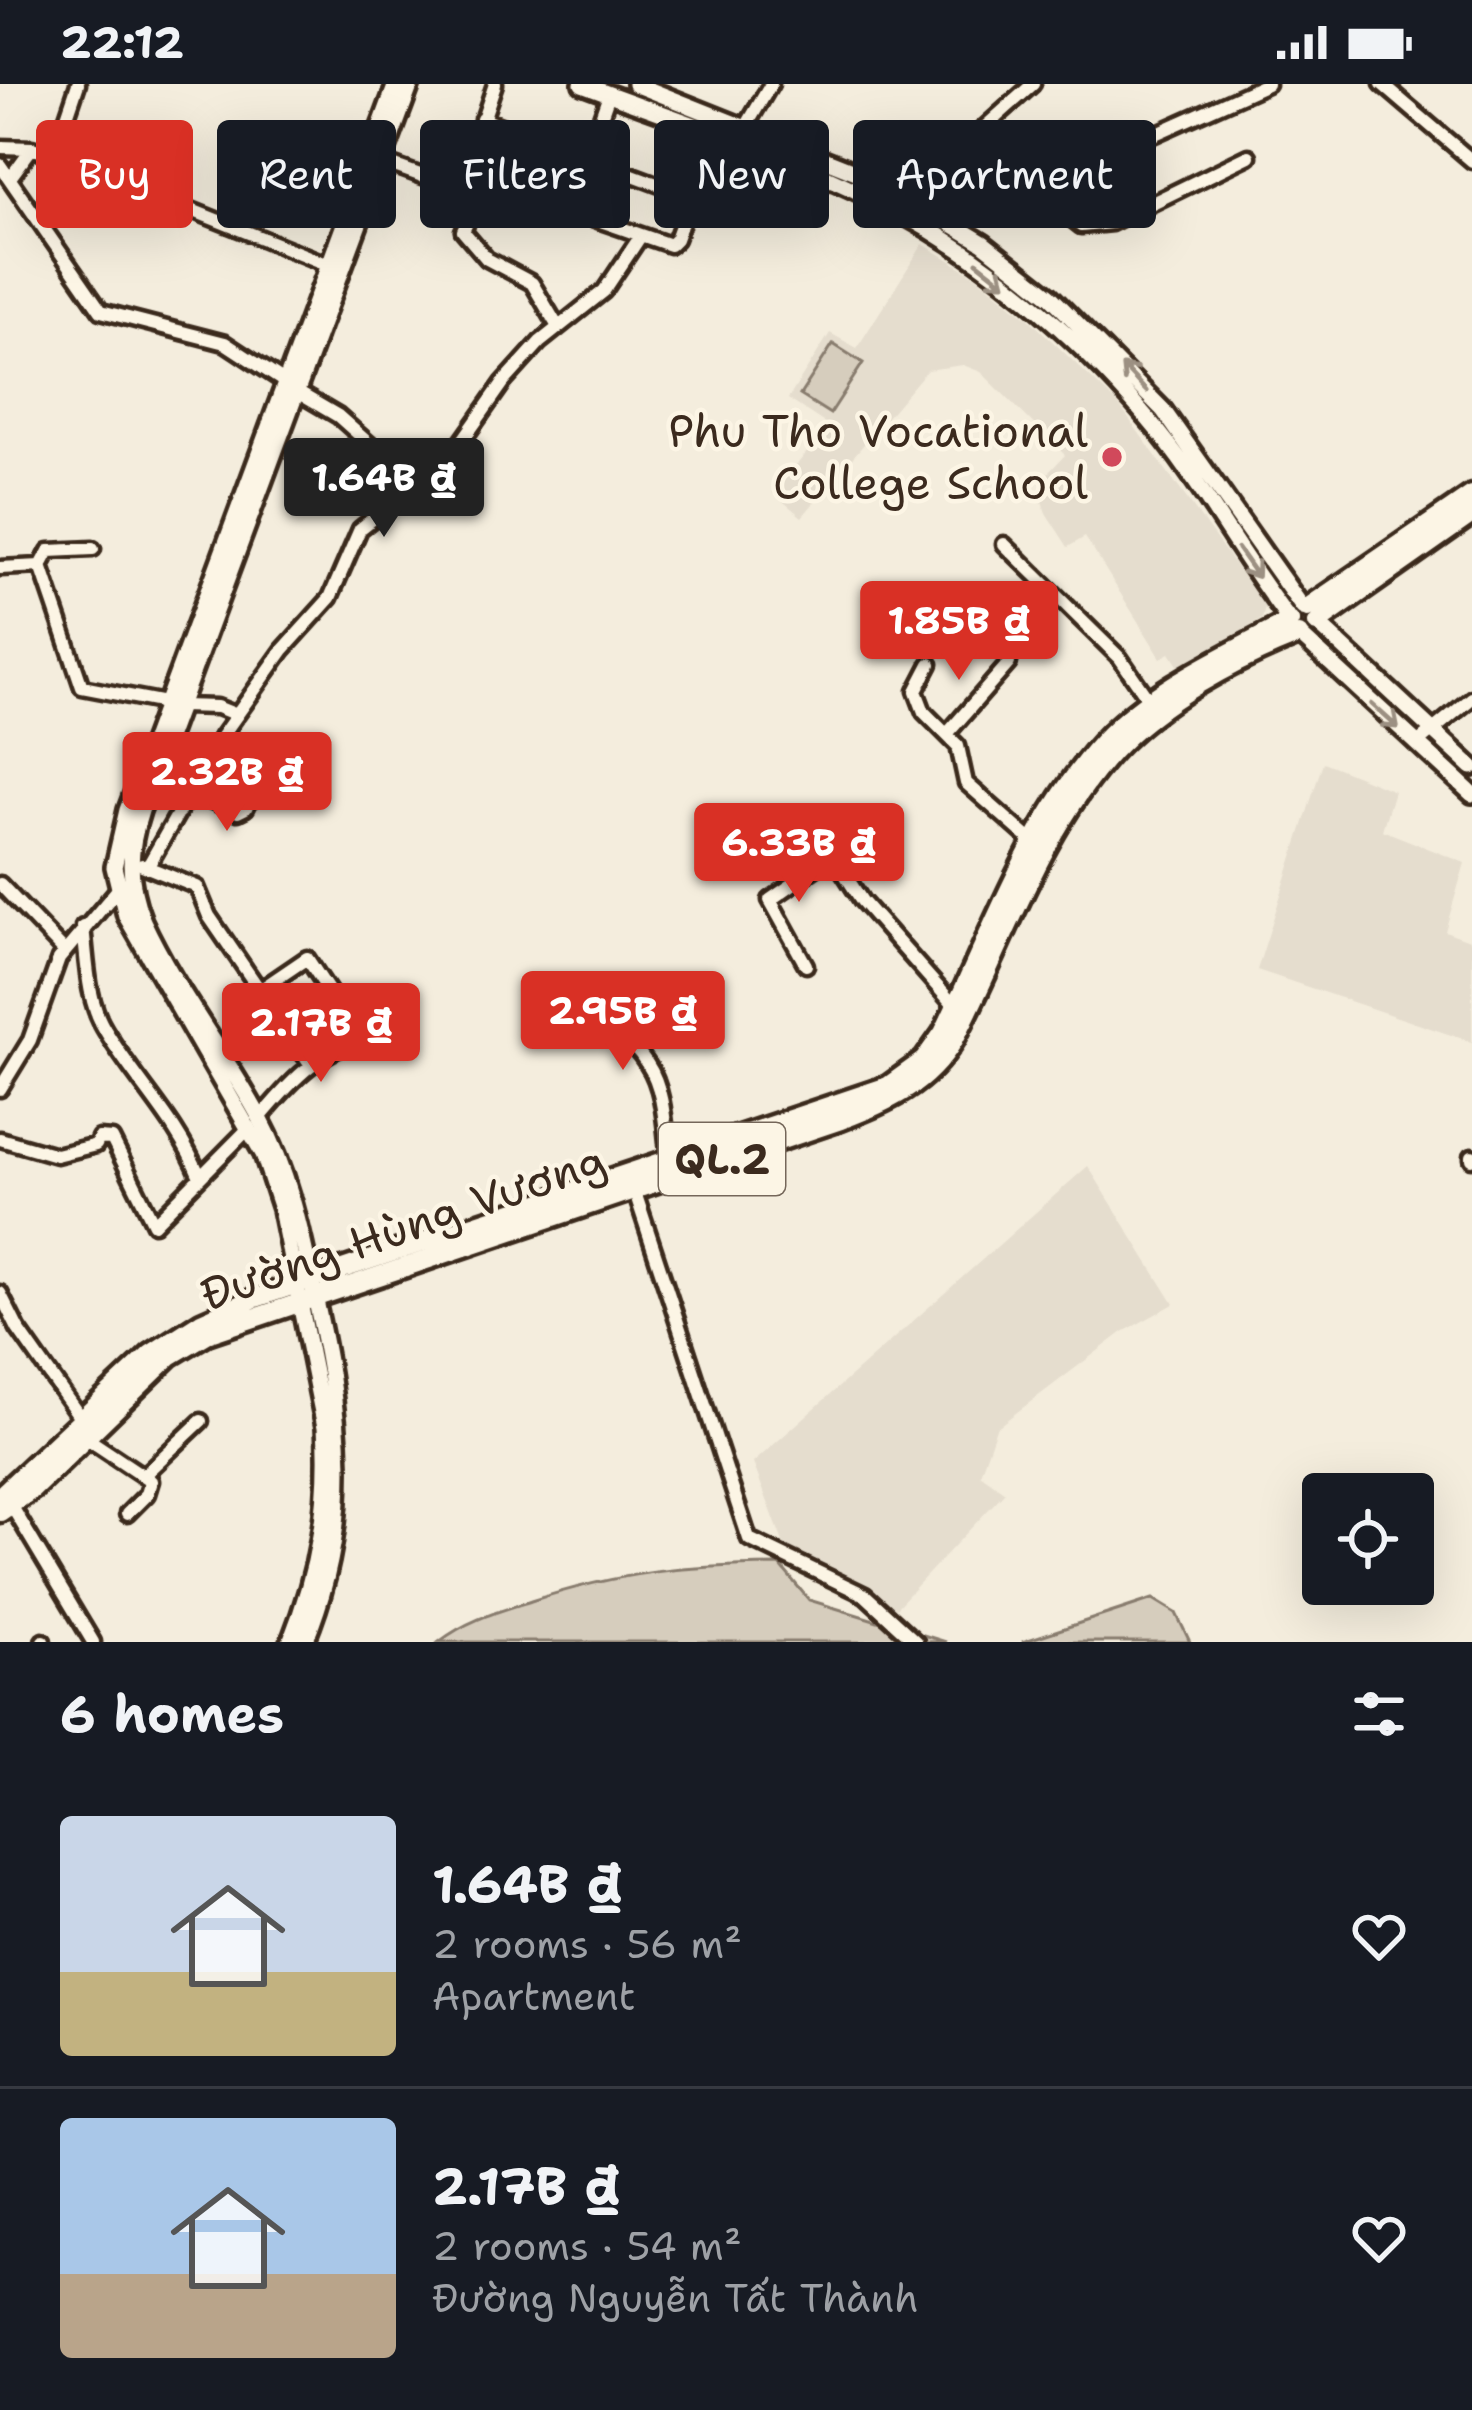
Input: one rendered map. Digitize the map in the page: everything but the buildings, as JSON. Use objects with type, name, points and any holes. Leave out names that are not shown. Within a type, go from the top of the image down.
[{"type":"highway","name":"Đường Hùng Vương","points":[[4,1502],[83,1429],[161,1345],[207,1319],[894,1099],[935,1069],[1035,844],[1072,780],[1106,738],[1151,703],[1303,622],[1472,495]]},
{"type":"highway","name":"Đường Hùng Vương","points":[[631,1181],[669,1160],[836,1106],[902,1078],[930,1053],[960,1013],[1053,838],[1115,748],[1215,676],[1472,514]]},
{"type":"main road","points":[[291,388],[329,265],[396,84]]},
{"type":"main road","points":[[396,122],[411,84]]},
{"type":"main road","points":[[582,84],[682,120]]},
{"type":"main road","points":[[635,84],[675,91],[736,120]]},
{"type":"main road","points":[[290,1642],[317,1562],[328,1462],[295,1204],[147,930],[129,866],[175,705],[354,228]]},
{"type":"main road","points":[[924,228],[970,256],[1035,308],[1110,378],[1149,419],[1303,622],[1416,744],[1472,794]]},
{"type":"main road","points":[[959,228],[1050,296],[1123,366],[1163,410],[1303,622],[1472,766]]},
{"type":"main road","points":[[175,705],[117,840],[118,889],[134,937],[210,1047]]},
{"type":"main road","points":[[305,1290],[336,1402],[342,1464],[331,1566],[305,1642]]},
{"type":"street","points":[[66,120],[78,84]]},
{"type":"street","points":[[482,119],[495,84]]},
{"type":"street","points":[[749,120],[771,84]]},
{"type":"street","points":[[993,120],[1034,84]]},
{"type":"street","points":[[1156,134],[1268,84]]},
{"type":"street","points":[[1382,84],[1472,161]]},
{"type":"street","points":[[600,120],[609,94]]},
{"type":"street","points":[[0,147],[36,149]]},
{"type":"street","points":[[10,178],[32,148]]},
{"type":"street","points":[[1156,201],[1249,156]]},
{"type":"street","points":[[0,165],[101,311],[225,343],[338,416],[414,484]]},
{"type":"street","points":[[193,211],[329,265]]},
{"type":"street","points":[[464,228],[487,259],[532,283],[558,328]]},
{"type":"street","points":[[614,228],[673,243],[679,228]]},
{"type":"street","points":[[148,866],[237,715],[283,650],[331,598],[361,529],[451,457],[503,383],[558,328],[604,292],[640,237]]},
{"type":"street","points":[[1004,544],[1120,658],[1151,703]]},
{"type":"street","points":[[93,549],[49,551],[41,566],[82,687],[175,705],[217,707],[237,715]]},
{"type":"street","points":[[0,568],[41,566]]},
{"type":"street","points":[[947,734],[1009,663]]},
{"type":"street","points":[[930,664],[916,691],[924,712],[958,746],[966,783],[1035,844]]},
{"type":"street","points":[[1416,744],[1472,698]]},
{"type":"street","points":[[191,792],[238,812],[246,808],[256,787],[278,795]]},
{"type":"street","points":[[806,964],[770,900],[833,856],[867,907],[960,1013]]},
{"type":"street","points":[[129,866],[148,866],[197,887],[209,916],[309,1063]]},
{"type":"street","points":[[0,884],[64,951]]},
{"type":"street","points":[[0,1090],[30,1040],[64,951],[118,889]]},
{"type":"street","points":[[83,927],[93,1002],[102,1026],[164,1110],[200,1178]]},
{"type":"street","points":[[0,1139],[56,1155],[96,1145],[99,1138],[112,1138],[154,1224],[200,1178],[260,1132],[309,1063],[368,1038],[307,958],[260,990]]},
{"type":"street","points":[[558,993],[584,1004],[648,1065],[661,1103],[669,1160]]},
{"type":"street","points":[[631,1181],[749,1539],[865,1595],[916,1642]]},
{"type":"street","points":[[0,1292],[18,1329],[83,1429],[145,1474],[152,1487],[128,1514]]},
{"type":"street","points":[[145,1474],[201,1421]]},
{"type":"street","points":[[4,1502],[93,1642]]},
{"type":"shaded area","name":"Phu Tho Vocational College School","points":[[923,244],[977,277],[1028,318],[1118,404],[1259,598],[1265,607],[1262,619],[1181,670],[1170,653],[1161,658],[1085,537],[1068,547],[1046,513],[1042,501],[1048,473],[1065,455],[981,372],[963,365],[927,370],[802,517],[773,493],[829,426],[788,399],[830,333],[857,348]]},
{"type":"shaded area","points":[[833,344],[863,363],[830,414],[800,395]]},
{"type":"shaded area","points":[[1323,762],[1394,791],[1382,830],[1465,863],[1445,931],[1472,941],[1472,1042],[1257,970]]},
{"type":"shaded area","points":[[1088,1166],[1174,1304],[1123,1332],[996,1428],[980,1474],[1005,1492],[896,1608],[786,1550],[753,1463]]},
{"type":"shaded area","points":[[780,1565],[809,1600],[946,1642],[439,1642],[483,1617],[595,1583],[683,1569]]},
{"type":"shaded area","points":[[1153,1599],[1176,1613],[1190,1642],[1022,1642]]},
{"type":"place","name":"Phu Tho Vocational College School","points":[[1112,457]]}]
